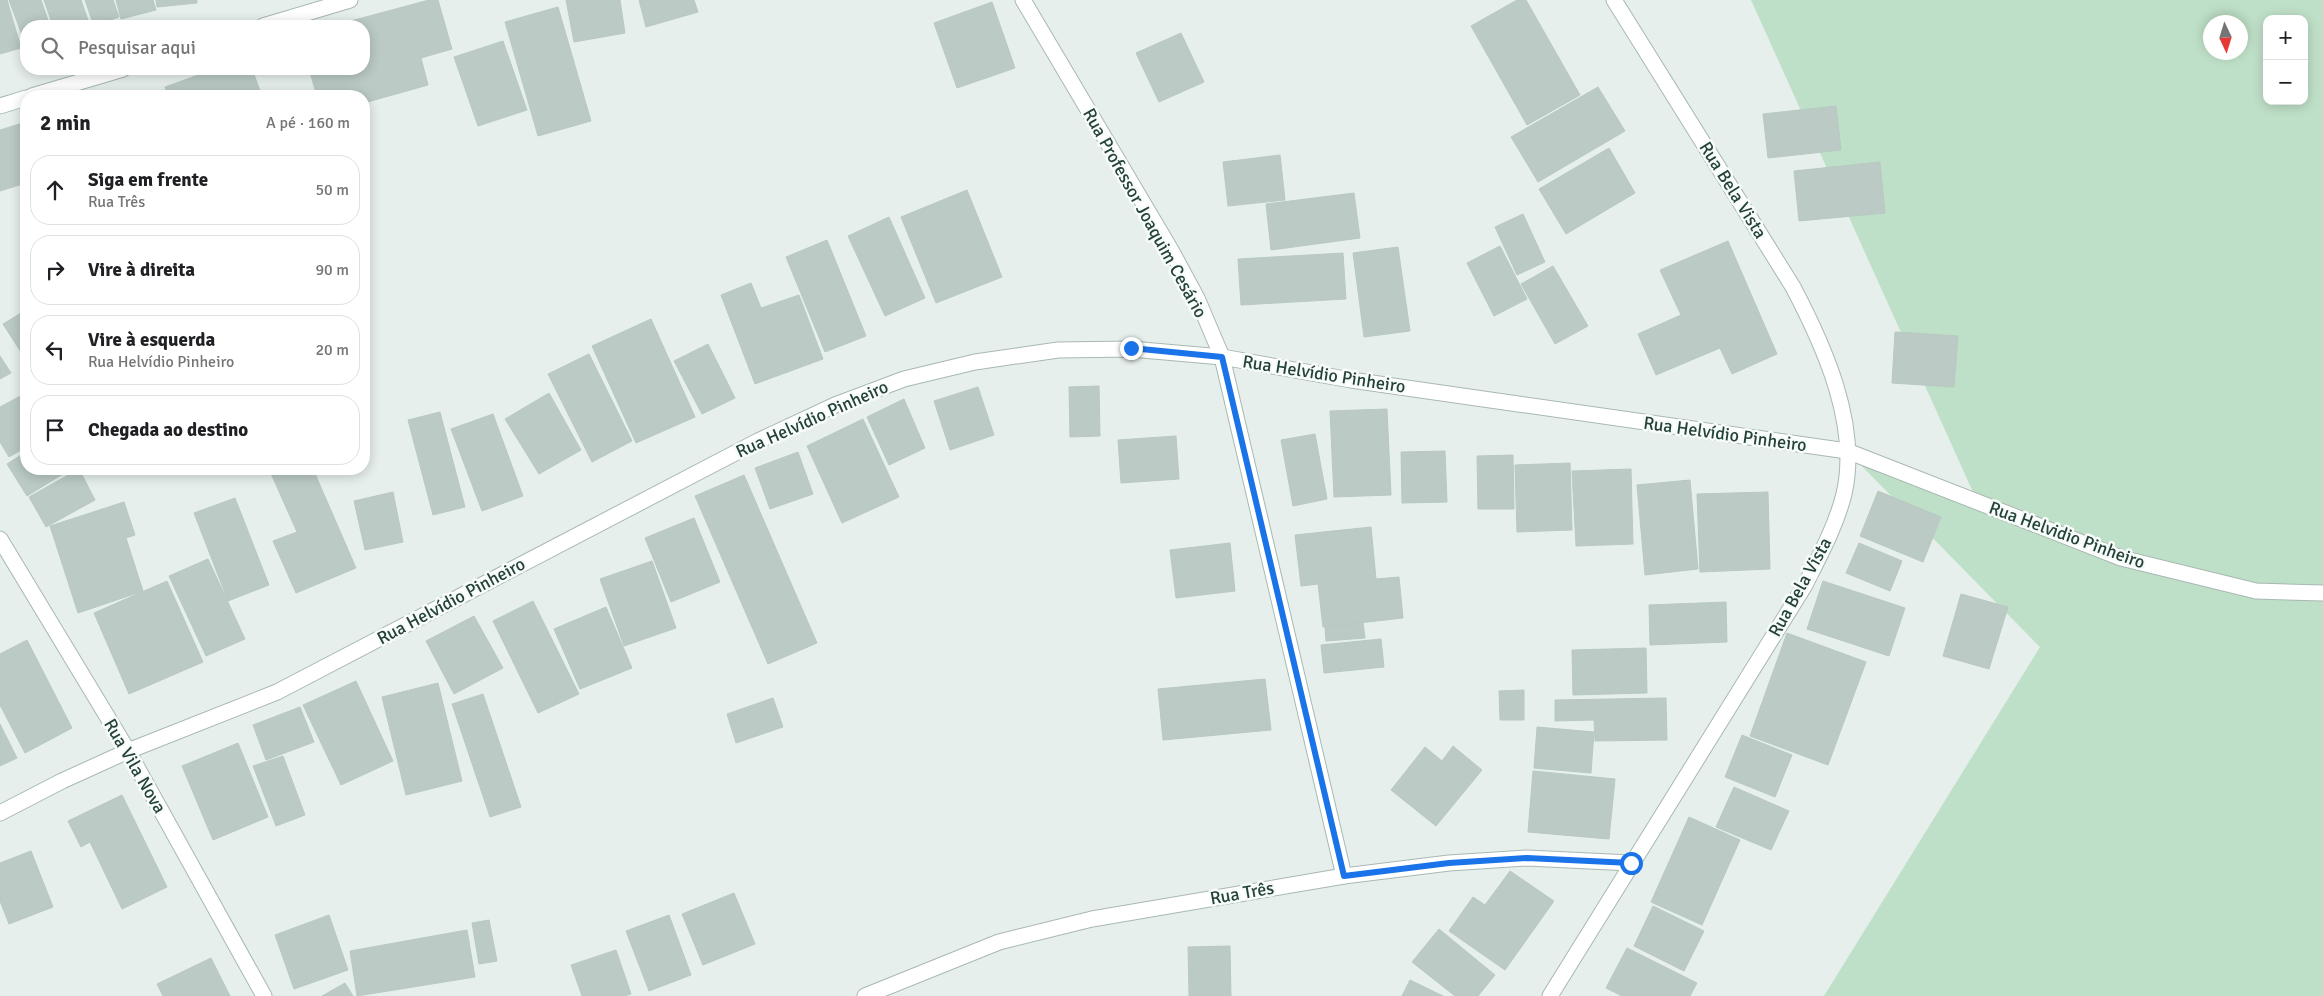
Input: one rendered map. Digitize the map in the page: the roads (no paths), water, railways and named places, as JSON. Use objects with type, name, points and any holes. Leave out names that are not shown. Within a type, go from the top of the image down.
[{"type":"street","points":[[284,20],[350,0]]},
{"type":"street","name":"Rua Professor Joaquim Cesário","points":[[1023,0],[1171,250],[1197,298],[1222,357],[1344,876]]},
{"type":"street","name":"Rua Bela Vista","points":[[1550,996],[1805,585],[1830,535],[1844,493],[1847,451],[1834,375],[1818,334],[1793,287],[1614,0]]},
{"type":"street","points":[[52,90],[103,75]]},
{"type":"street","points":[[0,106],[20,100]]},
{"type":"street","name":"Rua Helvídio Pinheiro","points":[[0,813],[62,781],[128,752],[277,692],[758,441],[835,405],[904,379],[975,362],[1058,350],[1131,348],[1222,357],[1361,382],[1847,451]]},
{"type":"street","name":"Rua Helvidio Pinheiro","points":[[1847,451],[2122,558],[2256,592],[2323,593]]},
{"type":"street","name":"Rua Vila Nova","points":[[0,538],[128,752],[264,996]]},
{"type":"street","name":"Rua Três","points":[[865,996],[911,976],[1008,940],[1092,919],[1344,876],[1449,863],[1527,858],[1631,863]]}]
